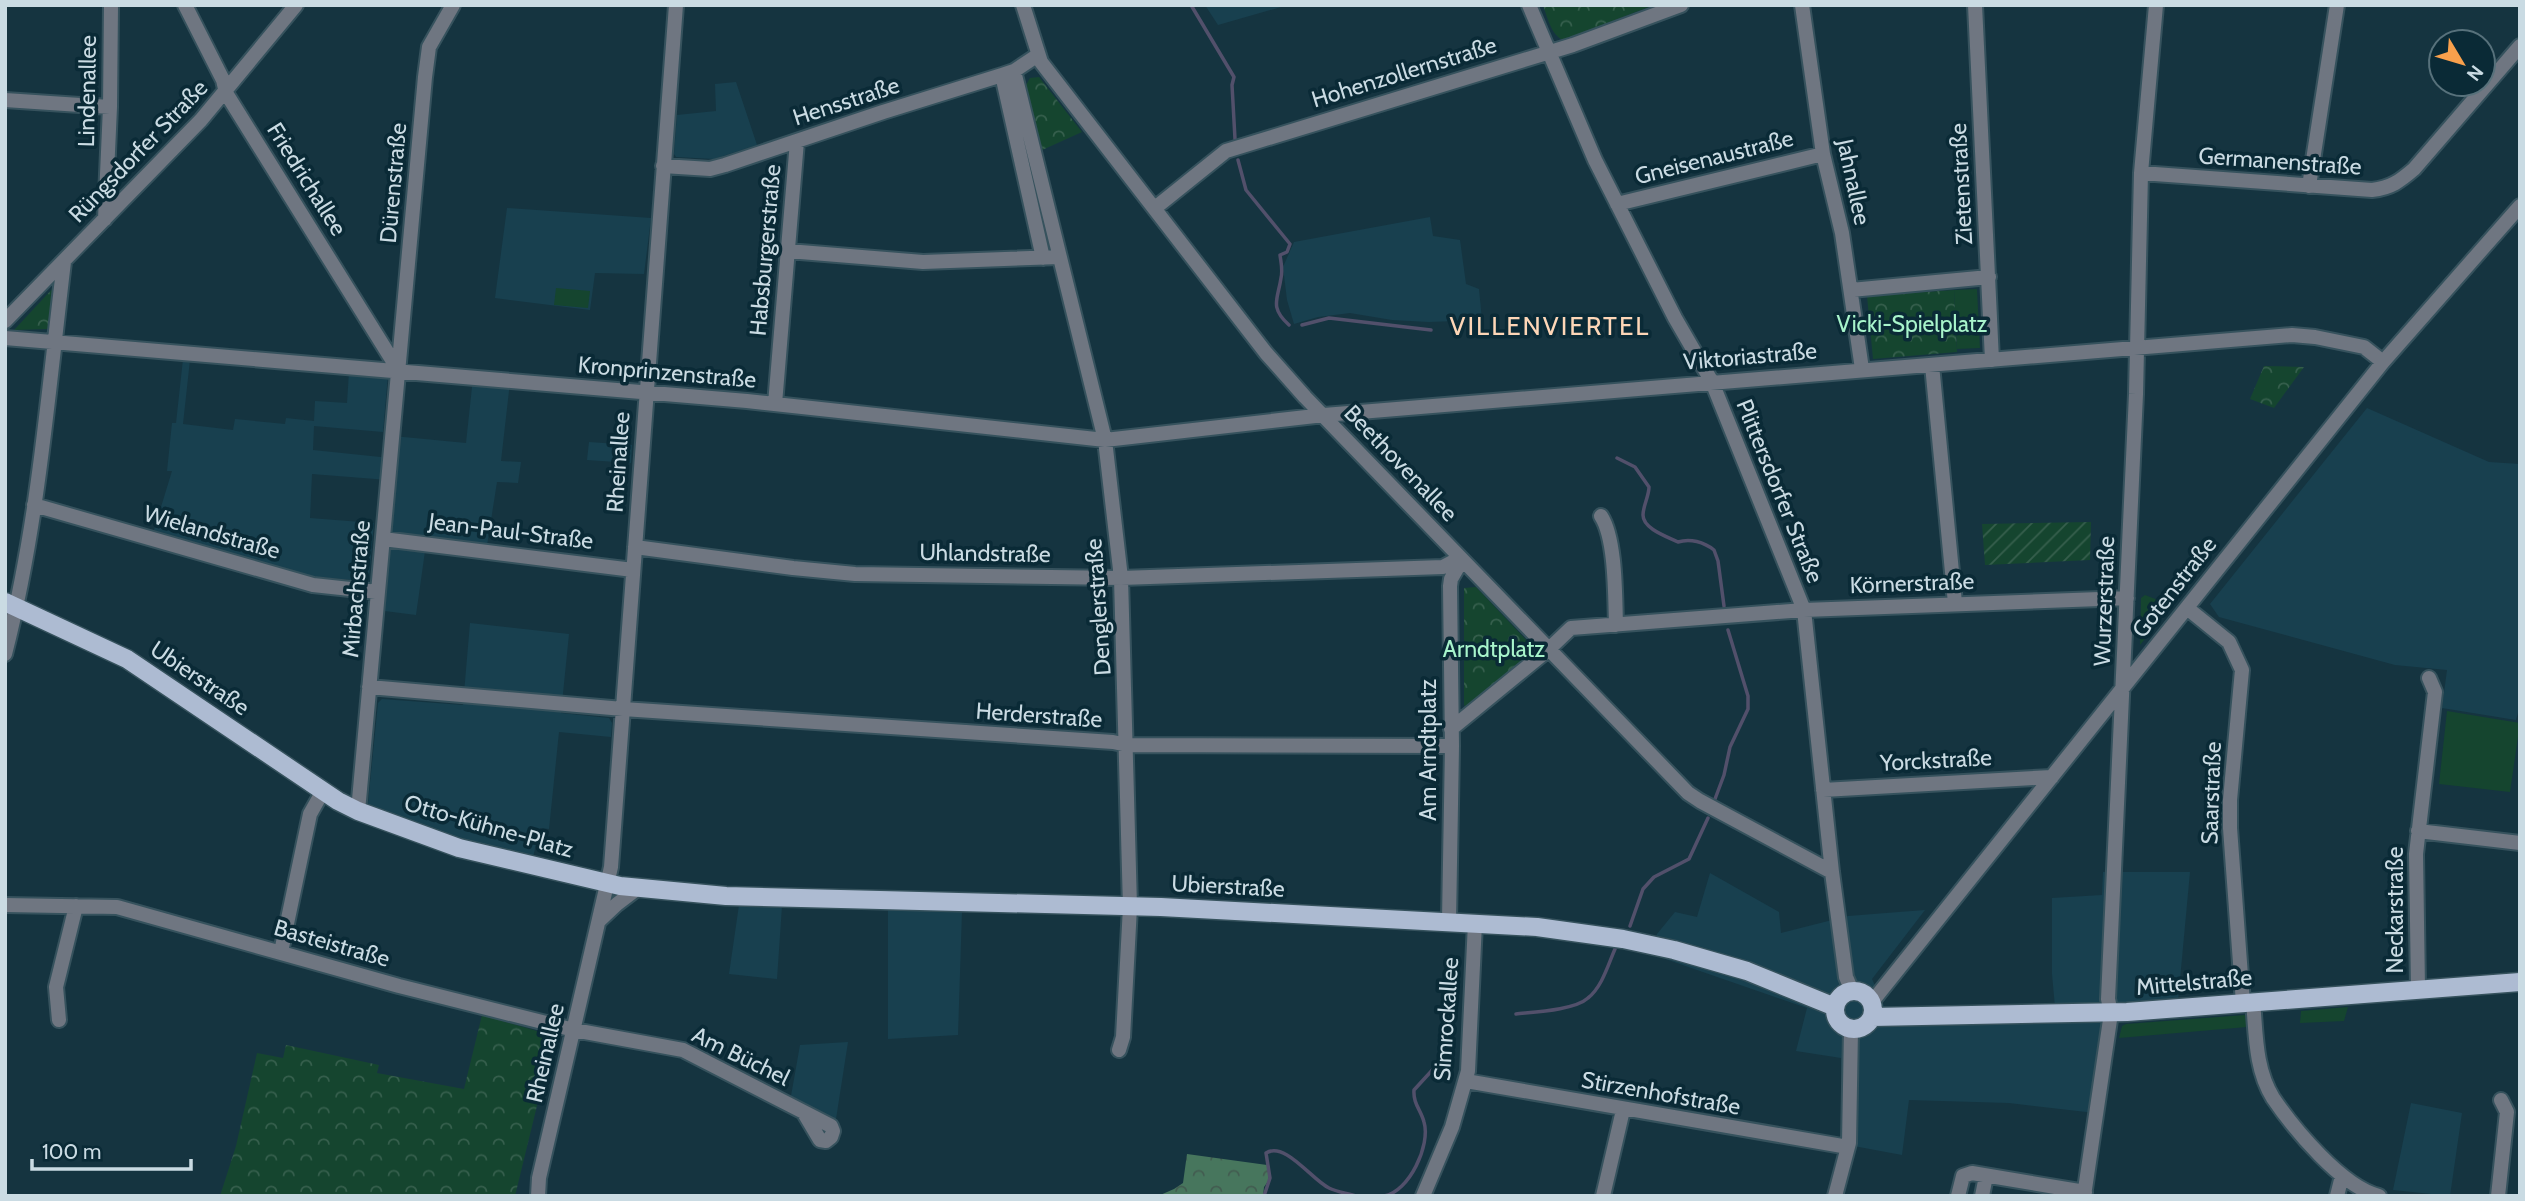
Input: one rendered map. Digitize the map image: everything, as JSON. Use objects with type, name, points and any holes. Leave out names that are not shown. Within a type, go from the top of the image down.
[{"type":"main road","name":"Ubierstraße","points":[[11,605],[127,659],[323,791],[358,811]]},
{"type":"main road","name":"Otto-Kühne-Platz","points":[[358,811],[459,848],[607,884]]},
{"type":"main road","name":"Ubierstraße","points":[[607,884],[739,897],[1130,907],[1449,921],[1586,933],[1674,950],[1747,971],[1835,1007]]},
{"type":"main road","name":"Mittelstraße","points":[[1872,1010],[2111,1013],[2520,982]]},
{"type":"main road","points":[[1852,991],[1864,993],[1872,1010],[1864,1027],[1851,1029],[1840,1024],[1835,1007],[1841,996],[1852,991]]},
{"type":"street","name":"Lindenallee","points":[[105,219],[111,5]]},
{"type":"street","name":"Friedrichallee","points":[[185,5],[223,80],[226,93],[398,371]]},
{"type":"street","name":"Rüngsdorfer Straße","points":[[5,321],[226,93],[296,5]]},
{"type":"street","name":"Dürenstraße","points":[[398,371],[429,47],[453,5]]},
{"type":"street","name":"Rheinallee","points":[[538,1196],[539,1178],[611,867],[676,5]]},
{"type":"street","name":"Beethovenallee","points":[[1023,5],[1038,55],[1266,353],[1461,559],[1694,798],[1832,872]]},
{"type":"street","name":"Plittersdorfer Straße","points":[[1529,5],[1617,204],[1675,318],[1712,382],[1804,610],[1832,872],[1846,977],[1852,991]]},
{"type":"street","name":"Jahnallee","points":[[1802,5],[1823,154],[1842,233],[1862,369]]},
{"type":"street","name":"Zietenstraße","points":[[1975,5],[1992,360]]},
{"type":"street","name":"Wurzerstraße","points":[[2084,1194],[2111,1013],[2108,999],[2138,348],[2141,173],[2156,5]]},
{"type":"street","points":[[2309,186],[2337,5]]},
{"type":"street","name":"Hohenzollernstraße","points":[[1154,208],[1226,151],[1548,53],[1678,6]]},
{"type":"street","name":"Germanenstraße","points":[[2141,173],[2372,191],[2397,184],[2414,169],[2520,46]]},
{"type":"street","name":"Hensstraße","points":[[663,166],[710,169],[1008,73],[1038,55]]},
{"type":"street","name":"Denglerstraße","points":[[1008,73],[1030,170],[1043,258]]},
{"type":"street","points":[[5,100],[110,107]]},
{"type":"street","name":"Habsburgerstraße","points":[[775,404],[797,141]]},
{"type":"street","name":"Gneisenaustraße","points":[[1617,204],[1823,154]]},
{"type":"street","name":"Denglerstraße","points":[[1030,170],[1059,257],[1105,440],[1121,579],[1130,907],[1123,1037],[1119,1050]]},
{"type":"street","name":"Gotenstraße","points":[[1872,1010],[2052,777],[2383,362],[2520,206]]},
{"type":"street","points":[[788,251],[923,262],[1059,257]]},
{"type":"street","points":[[5,654],[11,605],[34,505],[64,262]]},
{"type":"street","points":[[1851,290],[1989,277]]},
{"type":"street","name":"Viktoriastraße","points":[[1324,415],[2292,335],[2364,347],[2383,362]]},
{"type":"street","name":"Kronprinzenstraße","points":[[5,338],[54,340],[775,404],[1105,440],[1324,415]]},
{"type":"street","points":[[1932,365],[1955,603]]},
{"type":"street","name":"Mirbachstraße","points":[[358,811],[398,371]]},
{"type":"street","name":"Wielandstraße","points":[[34,505],[313,585],[378,592]]},
{"type":"street","points":[[1601,516],[1606,524],[1614,572],[1616,625]]},
{"type":"street","name":"Jean-Paul-Straße","points":[[383,539],[633,570]]},
{"type":"street","name":"Uhlandstraße","points":[[635,547],[855,574],[1121,579],[1447,573],[1461,559]]},
{"type":"street","name":"Am Arndtplatz","points":[[1447,573],[1452,747],[1449,921]]},
{"type":"street","name":"Körnerstraße","points":[[1549,649],[1571,628],[1804,610],[2127,598]]},
{"type":"street","name":"Saarstraße","points":[[2187,608],[2229,642],[2242,670],[2230,800],[2230,828],[2248,1002],[2259,1065],[2277,1104],[2342,1178],[2379,1196]]},
{"type":"street","points":[[1451,729],[1549,649]]},
{"type":"street","name":"Neckarstraße","points":[[2418,989],[2415,889],[2418,831],[2435,692],[2429,678]]},
{"type":"street","points":[[369,687],[623,709]]},
{"type":"street","name":"Herderstraße","points":[[623,709],[1127,745],[1452,747]]},
{"type":"street","name":"Yorckstraße","points":[[1823,790],[2052,777]]},
{"type":"street","points":[[281,952],[310,814],[323,791]]},
{"type":"street","name":"Neckarstraße","points":[[2418,831],[2520,843]]},
{"type":"street","points":[[599,921],[638,888]]},
{"type":"street","name":"Basteistraße","points":[[5,905],[117,907],[398,986],[574,1030]]},
{"type":"street","points":[[59,1020],[56,987],[76,906]]},
{"type":"street","name":"Simrockallee","points":[[1423,1196],[1452,1127],[1466,1081],[1475,923]]},
{"type":"street","points":[[1835,1196],[1848,1147],[1851,1029]]},
{"type":"street","name":"Am Büchel","points":[[574,1030],[683,1050],[804,1112]]},
{"type":"street","name":"Stirzenhofstraße","points":[[1466,1081],[1848,1147]]},
{"type":"street","points":[[2497,1196],[2507,1112],[2501,1100]]},
{"type":"street","points":[[1603,1196],[1623,1110]]},
{"type":"street","points":[[1958,1196],[1961,1179],[1972,1173],[2084,1194]]},
{"type":"street","points":[[1982,1196],[1986,1176]]},
{"type":"street","points":[[2337,1196],[2342,1178]]},
{"type":"shaded area","points":[[1205,5],[1288,5],[1218,25]]},
{"type":"shaded area","points":[[736,82],[757,145],[714,159],[676,157],[677,115],[716,111],[715,84]]},
{"type":"shaded area","points":[[507,208],[651,218],[644,274],[595,273],[590,310],[495,298]]},
{"type":"shaded area","points":[[1430,217],[1433,236],[1460,240],[1466,284],[1479,289],[1482,320],[1429,322],[1392,320],[1350,313],[1318,317],[1294,324],[1287,300],[1283,267],[1294,242]]},
{"type":"shaded area","points":[[183,359],[190,360],[183,424],[233,430],[235,419],[285,424],[286,418],[314,421],[315,401],[347,403],[349,372],[388,375],[383,432],[314,426],[313,450],[390,458],[393,436],[466,443],[473,378],[510,382],[501,461],[521,462],[518,483],[497,482],[486,552],[426,544],[416,615],[377,610],[388,480],[312,474],[310,518],[374,523],[369,577],[364,581],[306,576],[154,530],[172,471],[167,471],[172,423],[176,423]]},
{"type":"shaded area","points":[[2367,408],[2489,462],[2520,464],[2520,705],[2516,720],[2442,708],[2447,670],[2395,665],[2219,617],[2210,604]]},
{"type":"shaded area","points":[[589,442],[632,445],[631,463],[587,460]]},
{"type":"shaded area","points":[[470,623],[569,634],[561,713],[609,718],[612,723],[611,737],[559,732],[549,829],[540,828],[533,857],[465,841],[370,807],[368,803],[378,703],[382,699],[463,705]]},
{"type":"shaded area","points":[[2103,872],[2190,872],[2178,1001],[2107,1009],[2095,1113],[2009,1103],[1909,1100],[1902,1155],[1843,1144],[1841,1058],[1796,1051],[1807,1008],[1651,954],[1657,934],[1675,912],[1697,917],[1710,873],[1779,912],[1781,933],[1848,916],[1925,910],[1872,979],[1885,1008],[2055,1007],[2052,898],[2102,895]]},
{"type":"shaded area","points":[[739,905],[782,906],[777,979],[729,974]]},
{"type":"shaded area","points":[[888,909],[962,911],[958,1035],[888,1039]]},
{"type":"shaded area","points":[[848,1042],[836,1119],[791,1096],[800,1045]]},
{"type":"shaded area","points":[[2411,1103],[2462,1113],[2450,1196],[2393,1190]]},
{"type":"green space","points":[[1543,5],[1654,5],[1563,40],[1552,30]]},
{"type":"green space","points":[[1039,77],[1082,132],[1040,151],[1025,87],[1030,78]]},
{"type":"green space","points":[[55,286],[49,329],[14,330]]},
{"type":"green space","points":[[556,288],[590,291],[588,308],[554,305]]},
{"type":"green space","points":[[1977,289],[1980,348],[1957,349],[1954,290]]},
{"type":"green space","name":"Vicki-Spielplatz","points":[[1954,290],[1957,352],[1873,359],[1867,296]]},
{"type":"green space","points":[[2264,366],[2304,367],[2274,408],[2250,399]]},
{"type":"green space","points":[[2091,522],[2090,560],[1985,565],[1982,524]]},
{"type":"green space","name":"Arndtplatz","points":[[1476,587],[1531,645],[1534,653],[1466,707],[1464,588]]},
{"type":"green space","points":[[2145,595],[2168,604],[2170,608],[2140,645],[2141,598]]},
{"type":"green space","points":[[2447,711],[2520,723],[2510,792],[2439,784]]},
{"type":"green space","points":[[2348,1007],[2344,1021],[2300,1023],[2301,1011]]},
{"type":"green space","points":[[482,1015],[554,1036],[515,1196],[220,1196],[236,1146],[257,1053],[283,1058],[286,1045],[379,1065],[377,1073],[464,1089]]},
{"type":"green space","points":[[2245,1015],[2247,1027],[2119,1038],[2122,1026],[2126,1024]]},
{"type":"green space","points":[[1187,1154],[1267,1165],[1269,1180],[1264,1187],[1263,1196],[1158,1196],[1183,1183]]},
{"type":"waterway","points":[[1191,5],[1234,77],[1232,85],[1235,139]]},
{"type":"waterway","points":[[1238,160],[1246,190],[1290,244],[1287,252],[1280,255],[1282,272],[1276,303],[1279,313],[1289,325]]},
{"type":"waterway","points":[[1302,325],[1329,318],[1431,330]]},
{"type":"waterway","points":[[1617,458],[1635,467],[1649,487],[1643,515],[1647,524],[1678,542],[1697,541],[1714,550],[1724,606]]},
{"type":"waterway","points":[[1715,799],[1730,747],[1748,709],[1748,696],[1728,630]]},
{"type":"waterway","points":[[1630,926],[1643,889],[1654,877],[1689,859],[1708,818]]},
{"type":"waterway","points":[[1516,1014],[1554,1010],[1582,1002],[1597,988],[1615,949]]},
{"type":"waterway","points":[[1384,1196],[1402,1186],[1416,1166],[1425,1132],[1414,1090],[1447,1054]]},
{"type":"waterway","points":[[1264,1196],[1270,1178],[1266,1153],[1273,1151],[1290,1157],[1329,1188],[1356,1196]]},
{"type":"district","name":"VILLENVIERTEL","points":[[1550,326]]}]
